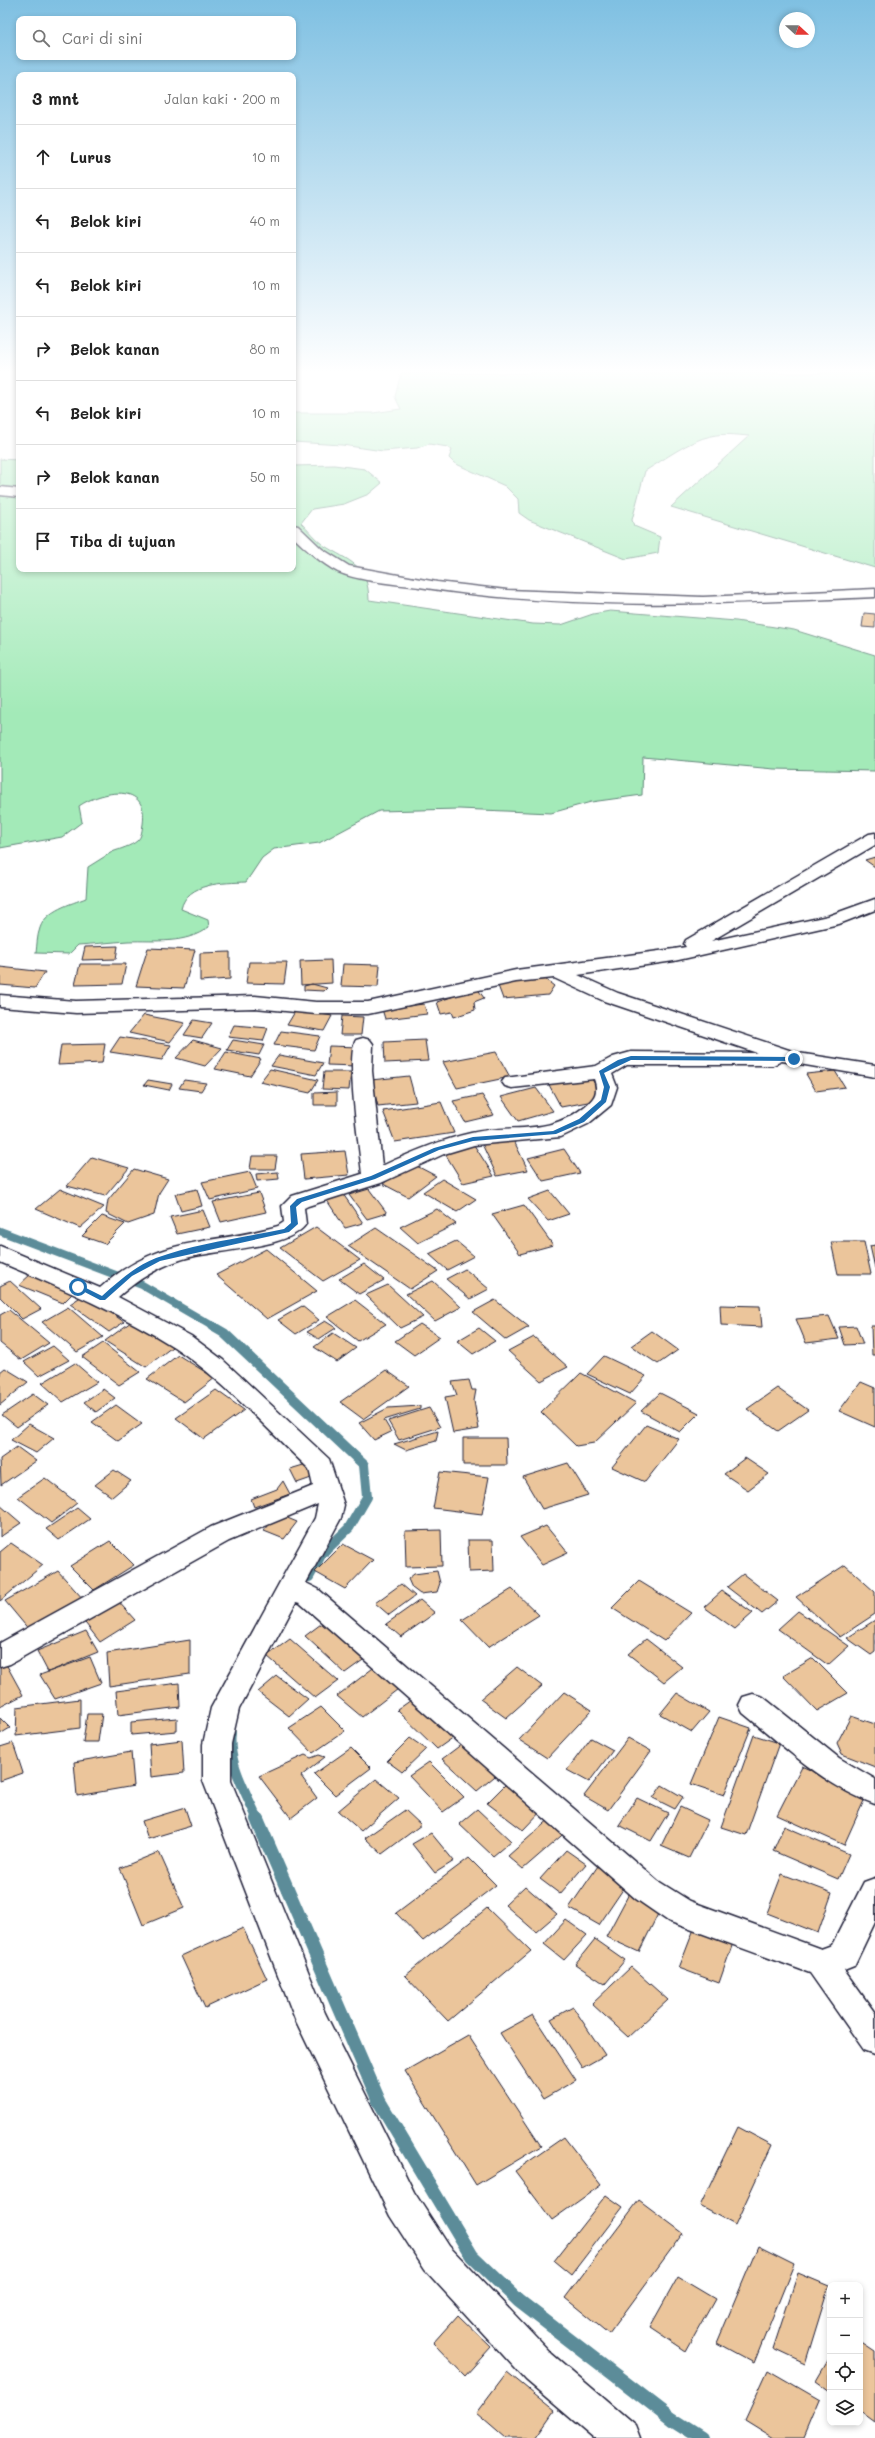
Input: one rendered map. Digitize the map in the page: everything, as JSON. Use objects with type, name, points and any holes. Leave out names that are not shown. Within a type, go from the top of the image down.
[{"type":"street","points":[[0,491],[16,493]]},
{"type":"street","points":[[296,532],[317,552],[344,569],[375,576],[437,586],[507,594],[703,601],[875,592]]},
{"type":"street","points":[[674,955],[875,838]]},
{"type":"street","points":[[0,1000],[76,1007],[255,1002],[316,1008],[368,1008],[516,976],[557,972],[674,955],[833,920],[875,904]]},
{"type":"street","points":[[557,972],[611,997],[794,1059]]},
{"type":"street","points":[[363,1044],[362,1071],[373,1178]]},
{"type":"street","points":[[512,1082],[601,1072],[620,1061],[631,1058],[794,1059],[875,1071]]},
{"type":"street","points":[[108,1294],[130,1275],[158,1260],[186,1251],[286,1231],[295,1224],[293,1206],[300,1201],[373,1178],[437,1149],[473,1139],[554,1132],[581,1120],[604,1101],[607,1087],[601,1072]]},
{"type":"street","points":[[0,1253],[108,1294],[183,1342],[215,1366],[320,1465],[331,1505],[328,1518],[299,1591],[225,1708],[218,1728],[215,1756],[220,1788],[311,2019],[402,2204],[437,2258],[534,2361],[622,2438]]},
{"type":"street","points":[[0,1656],[220,1534],[328,1490]]},
{"type":"street","points":[[299,1591],[647,1890],[680,1911],[821,1963],[875,2038]]},
{"type":"street","points":[[753,1705],[841,1775],[863,1789],[875,1792]]},
{"type":"street","points":[[821,1963],[843,1956],[875,1891]]},
{"type":"green space","points":[[0,487],[16,487],[16,572],[296,572],[296,487],[378,487],[369,494],[344,504],[312,509],[301,523],[323,545],[356,565],[365,579],[368,588],[369,600],[533,624],[561,625],[593,614],[610,611],[736,621],[794,630],[875,655],[875,771],[774,769],[643,757],[642,795],[591,802],[551,813],[459,809],[379,811],[319,843],[274,849],[262,858],[246,882],[217,884],[198,889],[185,900],[181,909],[208,920],[209,927],[190,937],[160,941],[128,941],[78,945],[69,954],[36,953],[39,931],[43,922],[53,912],[60,908],[86,898],[88,867],[112,852],[132,844],[139,839],[142,833],[143,810],[139,801],[131,795],[122,793],[99,796],[79,806],[82,822],[62,837],[0,848]]},
{"type":"green space","points":[[506,487],[641,487],[632,520],[634,526],[660,537],[658,553],[626,559],[529,520],[519,513],[518,499]]},
{"type":"green space","points":[[693,487],[875,487],[875,568],[671,507]]},
{"type":"building","points":[[864,613],[875,614],[875,628],[862,627]]},
{"type":"building","points":[[875,857],[875,867],[865,860]]},
{"type":"building","points":[[118,946],[116,959],[82,960],[85,947]]},
{"type":"building","points":[[148,948],[195,950],[184,988],[136,986]]},
{"type":"building","points":[[230,952],[230,979],[200,981],[200,953]]},
{"type":"building","points":[[331,960],[332,983],[301,985],[300,961]]},
{"type":"building","points":[[249,962],[287,962],[284,984],[246,983]]},
{"type":"building","points":[[80,964],[126,964],[122,984],[75,985]]},
{"type":"building","points":[[343,964],[380,965],[378,987],[341,986]]},
{"type":"building","points":[[0,967],[45,972],[35,988],[0,985]]},
{"type":"building","points":[[545,979],[554,986],[548,995],[503,999],[497,983]]},
{"type":"building","points":[[312,984],[327,988],[324,991],[304,990],[304,986]]},
{"type":"building","points":[[477,988],[484,998],[474,1002],[475,1010],[454,1017],[452,1012],[441,1014],[437,1002]]},
{"type":"building","points":[[424,1004],[427,1014],[385,1019],[382,1009]]},
{"type":"building","points":[[296,1010],[332,1016],[324,1031],[287,1025]]},
{"type":"building","points":[[144,1015],[185,1023],[170,1042],[129,1033]]},
{"type":"building","points":[[342,1016],[363,1017],[361,1035],[340,1035]]},
{"type":"building","points":[[194,1020],[212,1023],[202,1038],[184,1035]]},
{"type":"building","points":[[234,1025],[268,1028],[263,1041],[228,1037]]},
{"type":"building","points":[[281,1031],[320,1036],[314,1050],[274,1045]]},
{"type":"building","points":[[120,1037],[171,1045],[162,1060],[110,1052]]},
{"type":"building","points":[[193,1040],[222,1048],[205,1066],[176,1058]]},
{"type":"building","points":[[233,1040],[264,1045],[259,1055],[227,1050]]},
{"type":"building","points":[[425,1040],[428,1061],[385,1063],[384,1042]]},
{"type":"building","points":[[105,1044],[102,1063],[58,1065],[61,1045]]},
{"type":"building","points":[[329,1046],[359,1047],[357,1066],[327,1065]]},
{"type":"building","points":[[226,1052],[261,1059],[250,1076],[215,1069]]},
{"type":"building","points":[[496,1052],[510,1077],[457,1088],[443,1062]]},
{"type":"building","points":[[279,1055],[323,1063],[316,1075],[271,1066]]},
{"type":"building","points":[[270,1069],[318,1080],[310,1093],[260,1082]]},
{"type":"building","points":[[835,1071],[845,1087],[816,1091],[806,1074]]},
{"type":"building","points":[[324,1072],[351,1072],[349,1090],[322,1089]]},
{"type":"building","points":[[409,1076],[416,1102],[378,1106],[371,1080]]},
{"type":"building","points":[[590,1076],[604,1099],[561,1107],[548,1083]]},
{"type":"building","points":[[148,1080],[172,1084],[169,1090],[144,1085]]},
{"type":"building","points":[[184,1080],[206,1083],[201,1091],[179,1088]]},
{"type":"building","points":[[536,1088],[553,1111],[518,1121],[501,1097]]},
{"type":"building","points":[[337,1092],[337,1105],[314,1105],[314,1093]]},
{"type":"building","points":[[482,1095],[494,1115],[465,1122],[453,1101]]},
{"type":"building","points":[[441,1102],[454,1133],[395,1142],[383,1111]]},
{"type":"building","points":[[513,1139],[528,1170],[497,1176],[482,1144]]},
{"type":"building","points":[[474,1145],[494,1176],[463,1183],[444,1152]]},
{"type":"building","points":[[564,1149],[580,1173],[543,1181],[528,1158]]},
{"type":"building","points":[[345,1151],[349,1175],[304,1179],[301,1154]]},
{"type":"building","points":[[252,1156],[277,1156],[275,1169],[250,1169]]},
{"type":"building","points":[[92,1157],[129,1168],[105,1196],[67,1186]]},
{"type":"building","points":[[411,1163],[436,1176],[408,1197],[383,1184]]},
{"type":"building","points":[[134,1169],[168,1179],[159,1193],[154,1215],[128,1224],[106,1213],[108,1200]]},
{"type":"building","points":[[250,1172],[257,1189],[210,1200],[202,1182]]},
{"type":"building","points":[[278,1172],[279,1179],[257,1181],[256,1174]]},
{"type":"building","points":[[442,1179],[476,1199],[457,1212],[423,1192]]},
{"type":"building","points":[[60,1189],[104,1207],[80,1228],[36,1209]]},
{"type":"building","points":[[197,1189],[202,1206],[181,1211],[175,1194]]},
{"type":"building","points":[[369,1189],[387,1213],[367,1219],[349,1195]]},
{"type":"building","points":[[550,1191],[569,1214],[548,1221],[528,1199]]},
{"type":"building","points":[[259,1193],[266,1212],[221,1222],[213,1202]]},
{"type":"building","points":[[343,1194],[363,1223],[345,1228],[326,1199]]},
{"type":"building","points":[[524,1205],[553,1245],[520,1254],[492,1214]]},
{"type":"building","points":[[437,1209],[456,1224],[418,1243],[400,1227]]},
{"type":"building","points":[[203,1210],[210,1227],[177,1234],[170,1217]]},
{"type":"building","points":[[102,1216],[125,1224],[105,1244],[82,1236]]},
{"type":"building","points":[[316,1227],[360,1260],[323,1281],[280,1248]]},
{"type":"building","points":[[376,1228],[438,1271],[410,1289],[348,1246]]},
{"type":"building","points":[[456,1241],[474,1256],[447,1270],[429,1254]]},
{"type":"building","points":[[831,1242],[864,1242],[871,1274],[838,1274]]},
{"type":"building","points":[[875,1245],[875,1268],[870,1246]]},
{"type":"building","points":[[266,1249],[317,1291],[267,1319],[216,1275]]},
{"type":"building","points":[[364,1264],[384,1280],[359,1294],[339,1279]]},
{"type":"building","points":[[465,1269],[489,1289],[470,1299],[446,1279]]},
{"type":"building","points":[[31,1274],[74,1292],[63,1303],[19,1285]]},
{"type":"building","points":[[10,1281],[41,1309],[22,1319],[0,1297],[0,1286]]},
{"type":"building","points":[[433,1281],[461,1307],[435,1321],[406,1294]]},
{"type":"building","points":[[388,1285],[423,1317],[400,1328],[366,1295]]},
{"type":"building","points":[[85,1294],[124,1322],[109,1332],[70,1304]]},
{"type":"building","points":[[355,1300],[386,1324],[358,1341],[327,1317]]},
{"type":"building","points":[[495,1300],[529,1327],[506,1340],[473,1312]]},
{"type":"building","points":[[720,1305],[760,1306],[762,1327],[721,1325]]},
{"type":"building","points":[[302,1306],[319,1320],[296,1334],[278,1320]]},
{"type":"building","points":[[68,1307],[103,1337],[77,1352],[42,1322]]},
{"type":"building","points":[[9,1310],[49,1343],[21,1360],[0,1343],[0,1315]]},
{"type":"building","points":[[829,1316],[839,1339],[806,1343],[796,1319]]},
{"type":"building","points":[[135,1319],[176,1344],[146,1367],[105,1341]]},
{"type":"building","points":[[325,1321],[336,1328],[319,1339],[307,1332]]},
{"type":"building","points":[[420,1324],[440,1337],[414,1355],[395,1341]]},
{"type":"building","points":[[856,1326],[863,1344],[845,1345],[839,1327]]},
{"type":"building","points":[[871,1326],[875,1326],[875,1355],[872,1355]]},
{"type":"building","points":[[479,1328],[495,1341],[473,1354],[457,1341]]},
{"type":"building","points":[[652,1331],[678,1350],[658,1364],[631,1346]]},
{"type":"building","points":[[333,1333],[356,1348],[337,1362],[314,1347]]},
{"type":"building","points":[[534,1337],[568,1367],[541,1381],[508,1351]]},
{"type":"building","points":[[103,1343],[140,1372],[119,1385],[82,1357]]},
{"type":"building","points":[[53,1346],[69,1360],[39,1376],[24,1362]]},
{"type":"building","points":[[178,1355],[215,1378],[184,1402],[147,1379]]},
{"type":"building","points":[[604,1356],[646,1376],[630,1394],[587,1374]]},
{"type":"building","points":[[75,1363],[97,1382],[63,1402],[42,1383]]},
{"type":"building","points":[[5,1368],[28,1382],[0,1405],[0,1372]]},
{"type":"building","points":[[386,1370],[409,1386],[363,1419],[340,1402]]},
{"type":"building","points":[[581,1373],[636,1403],[594,1443],[576,1446],[541,1412]]},
{"type":"building","points":[[469,1380],[472,1390],[476,1390],[474,1401],[479,1429],[453,1433],[445,1397],[457,1395],[452,1382]]},
{"type":"building","points":[[861,1382],[875,1388],[875,1427],[839,1411]]},
{"type":"building","points":[[777,1388],[808,1410],[778,1431],[747,1409]]},
{"type":"building","points":[[103,1389],[115,1398],[96,1412],[84,1402]]},
{"type":"building","points":[[216,1390],[244,1410],[204,1439],[176,1418]]},
{"type":"building","points":[[660,1393],[699,1413],[680,1432],[641,1411]]},
{"type":"building","points":[[33,1394],[48,1405],[17,1427],[2,1415]]},
{"type":"building","points":[[116,1405],[142,1424],[118,1441],[92,1422]]},
{"type":"building","points":[[420,1406],[420,1409],[384,1420],[391,1432],[374,1440],[359,1423],[388,1408]]},
{"type":"building","points":[[429,1408],[440,1427],[399,1440],[388,1421]]},
{"type":"building","points":[[29,1424],[54,1438],[36,1453],[11,1440]]},
{"type":"building","points":[[646,1425],[679,1439],[645,1482],[612,1467]]},
{"type":"building","points":[[438,1431],[436,1441],[406,1450],[394,1444]]},
{"type":"building","points":[[463,1438],[506,1438],[507,1465],[463,1465]]},
{"type":"building","points":[[17,1447],[36,1461],[1,1485],[0,1459]]},
{"type":"building","points":[[745,1458],[769,1474],[748,1490],[724,1474]]},
{"type":"building","points":[[310,1463],[317,1476],[297,1483],[290,1469]]},
{"type":"building","points":[[568,1463],[588,1495],[542,1509],[523,1477]]},
{"type":"building","points":[[114,1470],[131,1481],[112,1497],[95,1485]]},
{"type":"building","points":[[440,1472],[489,1477],[482,1514],[433,1508]]},
{"type":"building","points":[[45,1478],[77,1503],[51,1523],[18,1497]]},
{"type":"building","points":[[283,1481],[290,1494],[254,1507],[251,1499],[277,1489]]},
{"type":"building","points":[[0,1505],[21,1523],[0,1537]]},
{"type":"building","points":[[77,1508],[90,1519],[59,1540],[46,1529]]},
{"type":"building","points":[[278,1514],[297,1522],[284,1539],[264,1531]]},
{"type":"building","points":[[546,1526],[568,1553],[542,1565],[520,1537]]},
{"type":"building","points":[[441,1530],[442,1566],[406,1567],[405,1531]]},
{"type":"building","points":[[468,1540],[493,1540],[494,1571],[469,1572]]},
{"type":"building","points":[[110,1541],[134,1565],[94,1590],[70,1566]]},
{"type":"building","points":[[11,1543],[43,1565],[0,1601],[0,1552]]},
{"type":"building","points":[[343,1544],[373,1560],[345,1589],[315,1572]]},
{"type":"building","points":[[845,1565],[875,1592],[875,1614],[840,1637],[796,1597]]},
{"type":"building","points":[[58,1571],[84,1600],[30,1631],[5,1601]]},
{"type":"building","points":[[437,1571],[440,1583],[437,1592],[420,1594],[412,1588],[408,1579],[414,1574]]},
{"type":"building","points":[[743,1574],[778,1601],[762,1614],[727,1587]]},
{"type":"building","points":[[639,1581],[691,1613],[664,1641],[612,1608]]},
{"type":"building","points":[[401,1584],[415,1596],[389,1615],[375,1603]]},
{"type":"building","points":[[512,1589],[539,1615],[488,1647],[462,1620]]},
{"type":"building","points":[[722,1591],[753,1613],[735,1629],[704,1607]]},
{"type":"building","points":[[116,1599],[135,1620],[100,1642],[82,1619]]},
{"type":"building","points":[[420,1600],[435,1613],[401,1637],[386,1624]]},
{"type":"building","points":[[798,1611],[849,1646],[828,1665],[778,1629]]},
{"type":"building","points":[[329,1618],[370,1655],[345,1673],[305,1636]]},
{"type":"building","points":[[875,1620],[875,1652],[871,1655],[847,1638]]},
{"type":"building","points":[[86,1631],[98,1652],[48,1672],[37,1651]]},
{"type":"building","points":[[290,1639],[338,1681],[315,1698],[267,1656]]},
{"type":"building","points":[[646,1639],[682,1667],[664,1682],[628,1654]]},
{"type":"building","points":[[190,1640],[190,1674],[109,1686],[107,1653]]},
{"type":"building","points":[[90,1657],[101,1683],[55,1699],[40,1675]]},
{"type":"building","points":[[813,1658],[848,1693],[817,1711],[783,1676]]},
{"type":"building","points":[[6,1664],[23,1695],[0,1707],[0,1667]]},
{"type":"building","points":[[377,1665],[402,1686],[362,1717],[337,1696]]},
{"type":"building","points":[[517,1667],[542,1686],[506,1718],[480,1699]]},
{"type":"building","points":[[277,1676],[308,1699],[289,1716],[258,1692]]},
{"type":"building","points":[[179,1683],[180,1707],[118,1715],[116,1691]]},
{"type":"building","points":[[564,1692],[592,1710],[547,1758],[519,1740]]},
{"type":"building","points":[[677,1693],[709,1712],[692,1732],[660,1714]]},
{"type":"building","points":[[414,1698],[454,1737],[437,1749],[397,1710]]},
{"type":"building","points":[[80,1699],[80,1728],[16,1736],[17,1707]]},
{"type":"building","points":[[321,1707],[345,1731],[313,1753],[289,1728]]},
{"type":"building","points":[[87,1714],[102,1714],[98,1742],[83,1742]]},
{"type":"building","points":[[851,1716],[875,1724],[875,1767],[842,1754],[837,1743]]},
{"type":"building","points":[[719,1717],[751,1728],[724,1795],[691,1784]]},
{"type":"building","points":[[0,1718],[10,1728],[0,1734]]},
{"type":"building","points":[[177,1718],[177,1731],[131,1735],[131,1722]]},
{"type":"building","points":[[754,1735],[779,1743],[746,1835],[721,1827]]},
{"type":"building","points":[[410,1738],[426,1749],[402,1772],[387,1761]]},
{"type":"building","points":[[591,1738],[613,1750],[589,1782],[567,1770]]},
{"type":"building","points":[[628,1738],[651,1751],[608,1810],[584,1796]]},
{"type":"building","points":[[182,1740],[184,1773],[151,1777],[149,1744]]},
{"type":"building","points":[[466,1741],[500,1772],[477,1791],[442,1759]]},
{"type":"building","points":[[13,1743],[23,1773],[0,1781],[0,1747]]},
{"type":"building","points":[[351,1748],[371,1768],[335,1795],[314,1774]]},
{"type":"building","points":[[131,1752],[134,1786],[77,1796],[74,1762]]},
{"type":"building","points":[[305,1755],[311,1758],[319,1755],[325,1757],[301,1776],[317,1798],[291,1818],[259,1776]]},
{"type":"building","points":[[429,1762],[464,1797],[443,1812],[409,1776]]},
{"type":"building","points":[[802,1766],[867,1794],[844,1845],[777,1815]]},
{"type":"building","points":[[376,1779],[399,1798],[361,1831],[338,1811]]},
{"type":"building","points":[[510,1780],[546,1806],[523,1830],[487,1803]]},
{"type":"building","points":[[662,1785],[683,1797],[675,1809],[653,1798]]},
{"type":"building","points":[[637,1798],[668,1813],[651,1841],[619,1825]]},
{"type":"building","points":[[680,1807],[708,1820],[689,1858],[661,1846]]},
{"type":"building","points":[[185,1808],[191,1826],[148,1839],[142,1821]]},
{"type":"building","points":[[477,1809],[511,1841],[493,1856],[459,1824]]},
{"type":"building","points":[[405,1810],[421,1825],[382,1854],[365,1838]]},
{"type":"building","points":[[552,1817],[568,1830],[523,1869],[508,1856]]},
{"type":"building","points":[[784,1826],[849,1854],[838,1879],[773,1851]]},
{"type":"building","points":[[431,1833],[454,1861],[435,1873],[412,1844]]},
{"type":"building","points":[[566,1850],[586,1864],[560,1894],[540,1879]]},
{"type":"building","points":[[159,1852],[184,1908],[143,1925],[120,1868]]},
{"type":"building","points":[[469,1858],[496,1885],[423,1941],[396,1913]]},
{"type":"building","points":[[600,1863],[630,1879],[599,1925],[569,1908]]},
{"type":"building","points":[[782,1874],[832,1893],[818,1933],[767,1913]]},
{"type":"building","points":[[525,1886],[557,1914],[536,1932],[505,1905]]},
{"type":"building","points":[[631,1890],[663,1904],[639,1952],[606,1937]]},
{"type":"building","points":[[487,1908],[531,1951],[448,2021],[405,1976]]},
{"type":"building","points":[[566,1920],[587,1935],[564,1960],[544,1944]]},
{"type":"building","points":[[243,1928],[267,1979],[205,2008],[181,1956]]},
{"type":"building","points":[[694,1929],[733,1943],[719,1983],[679,1968]]},
{"type":"building","points":[[595,1939],[625,1960],[605,1984],[575,1964]]},
{"type":"building","points":[[631,1967],[668,2000],[628,2037],[592,2004]]},
{"type":"building","points":[[573,2007],[605,2055],[582,2068],[551,2019]]},
{"type":"building","points":[[533,2015],[576,2080],[543,2099],[500,2033]]},
{"type":"building","points":[[468,2035],[541,2146],[476,2185],[405,2071]]},
{"type":"building","points":[[738,2127],[772,2145],[735,2225],[700,2206]]},
{"type":"building","points":[[564,2137],[601,2185],[552,2220],[515,2171]]},
{"type":"building","points":[[606,2195],[623,2207],[571,2275],[554,2261]]},
{"type":"building","points":[[639,2200],[683,2233],[609,2334],[565,2298]]},
{"type":"building","points":[[758,2246],[794,2264],[754,2363],[717,2343]]},
{"type":"building","points":[[798,2273],[827,2285],[827,2292],[805,2364],[773,2349]]},
{"type":"building","points":[[678,2277],[715,2299],[686,2351],[650,2327]]},
{"type":"building","points":[[458,2315],[491,2347],[465,2376],[433,2343]]},
{"type":"building","points":[[863,2344],[875,2352],[875,2422],[863,2413]]},
{"type":"building","points":[[827,2362],[827,2389],[816,2381]]},
{"type":"building","points":[[768,2370],[820,2400],[804,2438],[774,2438],[745,2420]]},
{"type":"building","points":[[507,2372],[555,2411],[536,2438],[505,2438],[476,2413]]},
{"type":"waterway","points":[[0,1231],[142,1285],[214,1327]]},
{"type":"waterway","points":[[212,1326],[224,1333],[364,1465],[367,1497],[349,1528],[321,1555],[309,1577]]},
{"type":"waterway","points":[[231,1733],[232,1755],[235,1766],[258,1820]]},
{"type":"waterway","points":[[257,1819],[379,2101],[472,2256],[519,2301],[672,2419],[702,2438]]},
{"type":"route","points":[[78,1287],[102,1299],[130,1275],[158,1260],[186,1251],[259,1238],[286,1231],[295,1224],[293,1206],[300,1201],[373,1178],[437,1149],[473,1139],[554,1132],[581,1120],[604,1101],[607,1087],[601,1072],[620,1061],[631,1058],[794,1059]]}]
